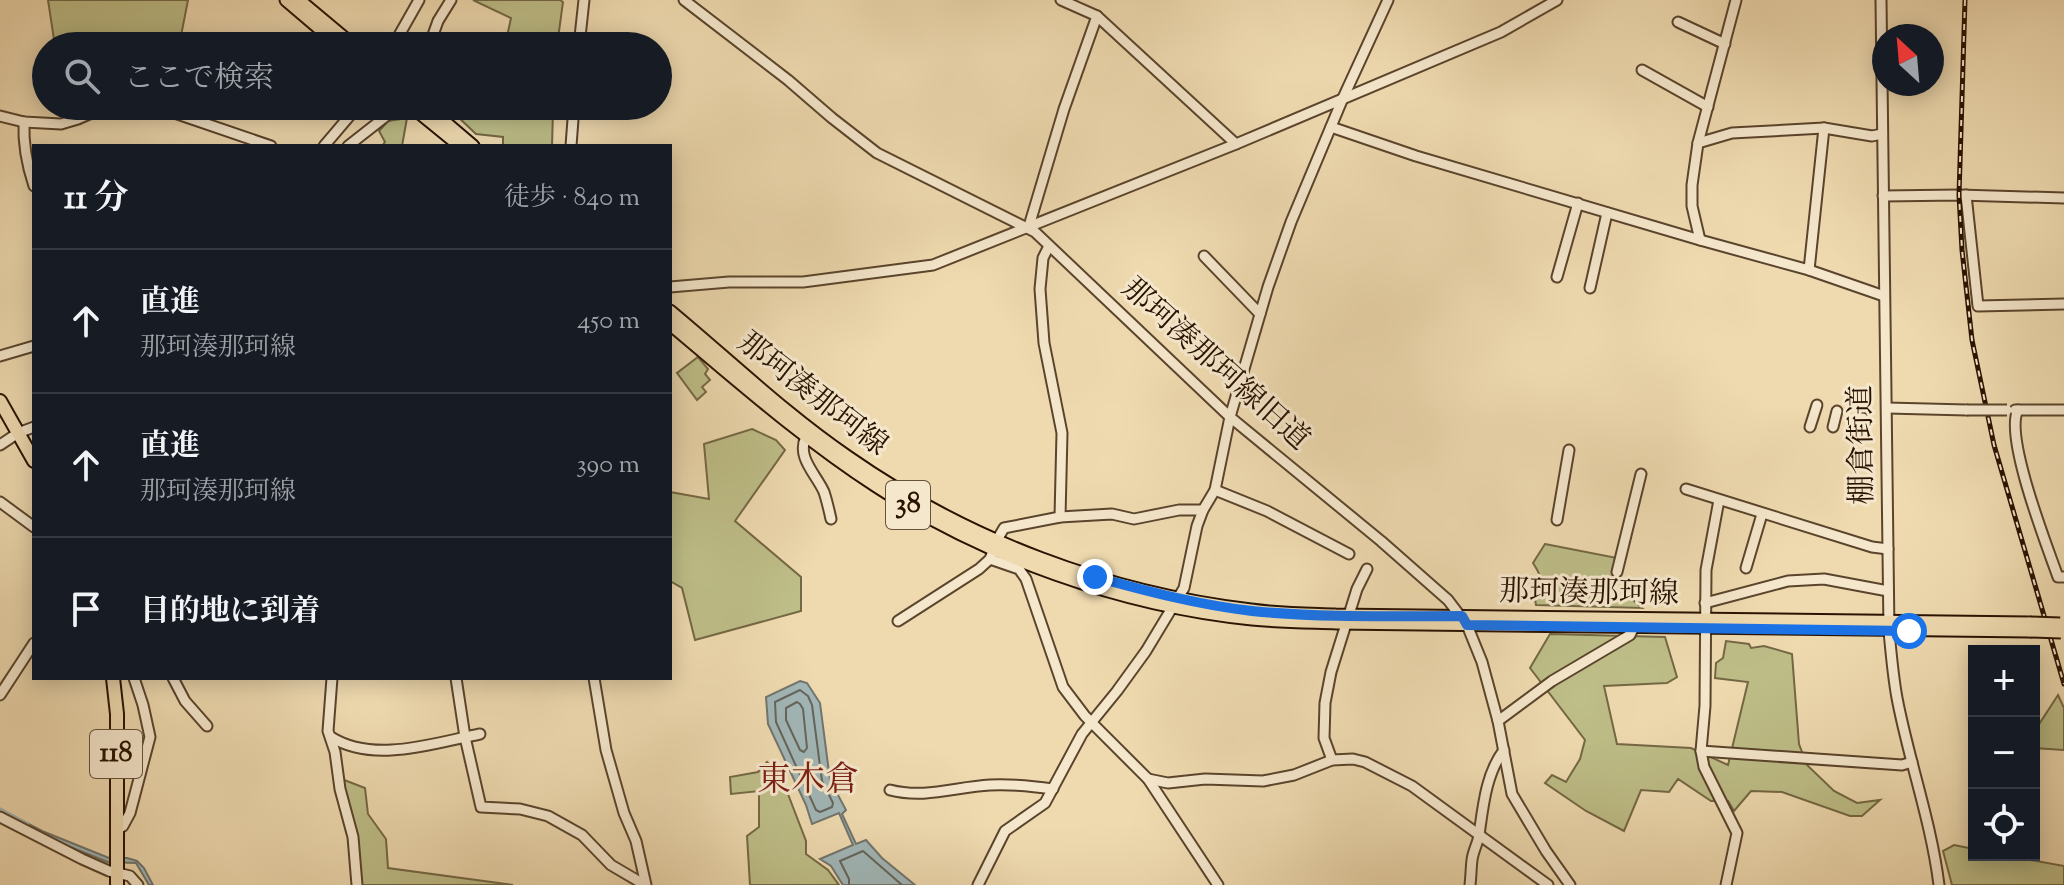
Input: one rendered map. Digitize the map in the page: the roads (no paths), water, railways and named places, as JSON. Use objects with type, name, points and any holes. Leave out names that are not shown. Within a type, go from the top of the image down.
[{"type":"highway","points":[[0,401],[32,458]]},
{"type":"highway","name":"118","points":[[113,680],[117,714],[117,878]]},
{"type":"main road","points":[[286,0],[324,32]]},
{"type":"main road","points":[[299,0],[337,32]]},
{"type":"main road","points":[[428,120],[458,144]]},
{"type":"main road","points":[[442,120],[471,144]]},
{"type":"main road","name":"那珂湊那珂線","points":[[672,313],[803,424],[847,457],[994,549]]},
{"type":"main road","name":"那珂湊那珂線","points":[[672,326],[806,437],[892,497],[994,549],[1045,560],[1176,602],[1349,620],[2062,628]]},
{"type":"main road","name":"那珂湊那珂線","points":[[1464,620],[1634,627],[1706,624]]},
{"type":"street","points":[[401,32],[419,0]]},
{"type":"street","points":[[434,32],[451,0]]},
{"type":"street","points":[[581,32],[584,0]]},
{"type":"street","name":"那珂湊那珂線旧道","points":[[684,0],[877,153],[1035,232],[1230,417],[1422,576],[1464,620],[1482,662],[1498,721],[1512,794],[1570,885]]},
{"type":"street","points":[[1061,0],[1097,16],[1236,144]]},
{"type":"street","points":[[978,885],[1008,827],[1041,806],[1091,722],[1146,651],[1187,582],[1197,526],[1215,490],[1230,417],[1291,222],[1388,0]]},
{"type":"street","points":[[672,287],[729,282],[803,282],[933,265],[1236,144],[1501,32],[1557,0]]},
{"type":"street","points":[[1700,240],[1692,206],[1698,143],[1736,0]]},
{"type":"street","name":"棚倉街道","points":[[1881,0],[1889,626],[1896,696],[1932,842],[1939,885]]},
{"type":"street","points":[[1027,227],[1097,16]]},
{"type":"street","points":[[1678,22],[1725,44]]},
{"type":"street","points":[[1642,70],[1708,107]]},
{"type":"street","points":[[0,116],[24,122],[61,124],[75,120]]},
{"type":"street","points":[[195,120],[265,144]]},
{"type":"street","points":[[326,144],[346,120]]},
{"type":"street","points":[[351,144],[381,120]]},
{"type":"street","points":[[571,144],[573,120]]},
{"type":"street","points":[[24,122],[23,139],[32,180]]},
{"type":"street","points":[[1331,127],[1416,156],[1809,270],[1884,296]]},
{"type":"street","points":[[1809,270],[1824,128]]},
{"type":"street","points":[[1698,143],[1732,133],[1824,128],[1872,136],[1882,134]]},
{"type":"street","points":[[1966,195],[1978,306],[2064,304]]},
{"type":"street","points":[[1883,196],[2064,198]]},
{"type":"street","points":[[1557,277],[1578,203]]},
{"type":"street","points":[[1590,288],[1607,213]]},
{"type":"street","points":[[1049,246],[1041,269],[1040,289],[1044,343],[1062,433],[1060,517]]},
{"type":"street","points":[[1204,256],[1260,314]]},
{"type":"street","points":[[0,356],[32,347]]},
{"type":"street","points":[[1810,427],[1817,405]]},
{"type":"street","points":[[1887,408],[2064,410]]},
{"type":"street","points":[[2013,410],[2022,472],[2058,577],[2064,577]]},
{"type":"street","points":[[1833,427],[1837,411]]},
{"type":"street","points":[[1859,434],[1863,418]]},
{"type":"street","points":[[0,445],[32,428]]},
{"type":"street","points":[[806,437],[801,446],[803,455],[825,493],[831,519]]},
{"type":"street","points":[[1557,520],[1569,450]]},
{"type":"street","points":[[1617,572],[1641,474]]},
{"type":"street","points":[[1686,489],[1872,547],[1888,549]]},
{"type":"street","points":[[1215,490],[1267,511],[1349,554]]},
{"type":"street","points":[[1719,500],[1706,570],[1705,706],[1701,751],[1704,767],[1737,833],[1726,885]]},
{"type":"street","points":[[0,502],[32,526]]},
{"type":"street","points":[[898,621],[979,569],[1004,528],[1060,517],[1112,514],[1134,519],[1179,510],[1203,510]]},
{"type":"street","points":[[1746,568],[1762,514]]},
{"type":"street","points":[[994,549],[1019,569],[1026,579],[1063,687],[1091,722],[1148,779],[1218,885]]},
{"type":"street","points":[[1332,760],[1324,738],[1325,703],[1331,672],[1357,589],[1367,569]]},
{"type":"street","points":[[1705,603],[1788,581],[1824,579],[1888,591]]},
{"type":"street","points":[[1498,721],[1552,681],[1630,635],[1634,627]]},
{"type":"street","points":[[0,695],[32,646]]},
{"type":"street","points":[[116,830],[123,826],[130,813],[150,737],[135,680]]},
{"type":"street","points":[[174,680],[185,701],[207,726]]},
{"type":"street","points":[[332,680],[328,731],[353,837],[357,885]]},
{"type":"street","points":[[456,680],[481,807],[520,809],[548,816],[582,835],[611,865],[646,885]]},
{"type":"street","points":[[594,680],[606,750],[624,813],[636,841],[646,885]]},
{"type":"street","points":[[331,737],[341,744],[357,748],[384,749],[410,748],[480,734]]},
{"type":"street","points":[[1470,885],[1472,858],[1479,836],[1485,795],[1504,750]]},
{"type":"street","points":[[1701,751],[1902,765],[1912,762]]},
{"type":"street","points":[[1148,779],[1168,783],[1205,779],[1263,781],[1294,775],[1332,760],[1365,762],[1412,786],[1548,885]]},
{"type":"street","points":[[890,790],[904,794],[939,794],[989,785],[1053,789]]},
{"type":"street","points":[[0,817],[109,871],[117,878],[130,876],[138,885]]},
{"type":"water","points":[[800,681],[807,683],[820,703],[830,780],[846,810],[842,814],[856,844],[866,840],[882,858],[915,885],[843,885],[831,866],[820,859],[853,845],[839,813],[812,824],[768,724],[766,697]]},
{"type":"water","points":[[21,820],[109,858],[137,861],[153,885],[149,885],[136,863],[108,862],[40,835],[19,824]]},
{"type":"waterway","points":[[0,811],[26,825]]},
{"type":"railway","points":[[1965,0],[1959,195],[1972,340],[1994,445],[2064,684]]},
{"type":"district","name":"東木倉","points":[[808,781]]}]
